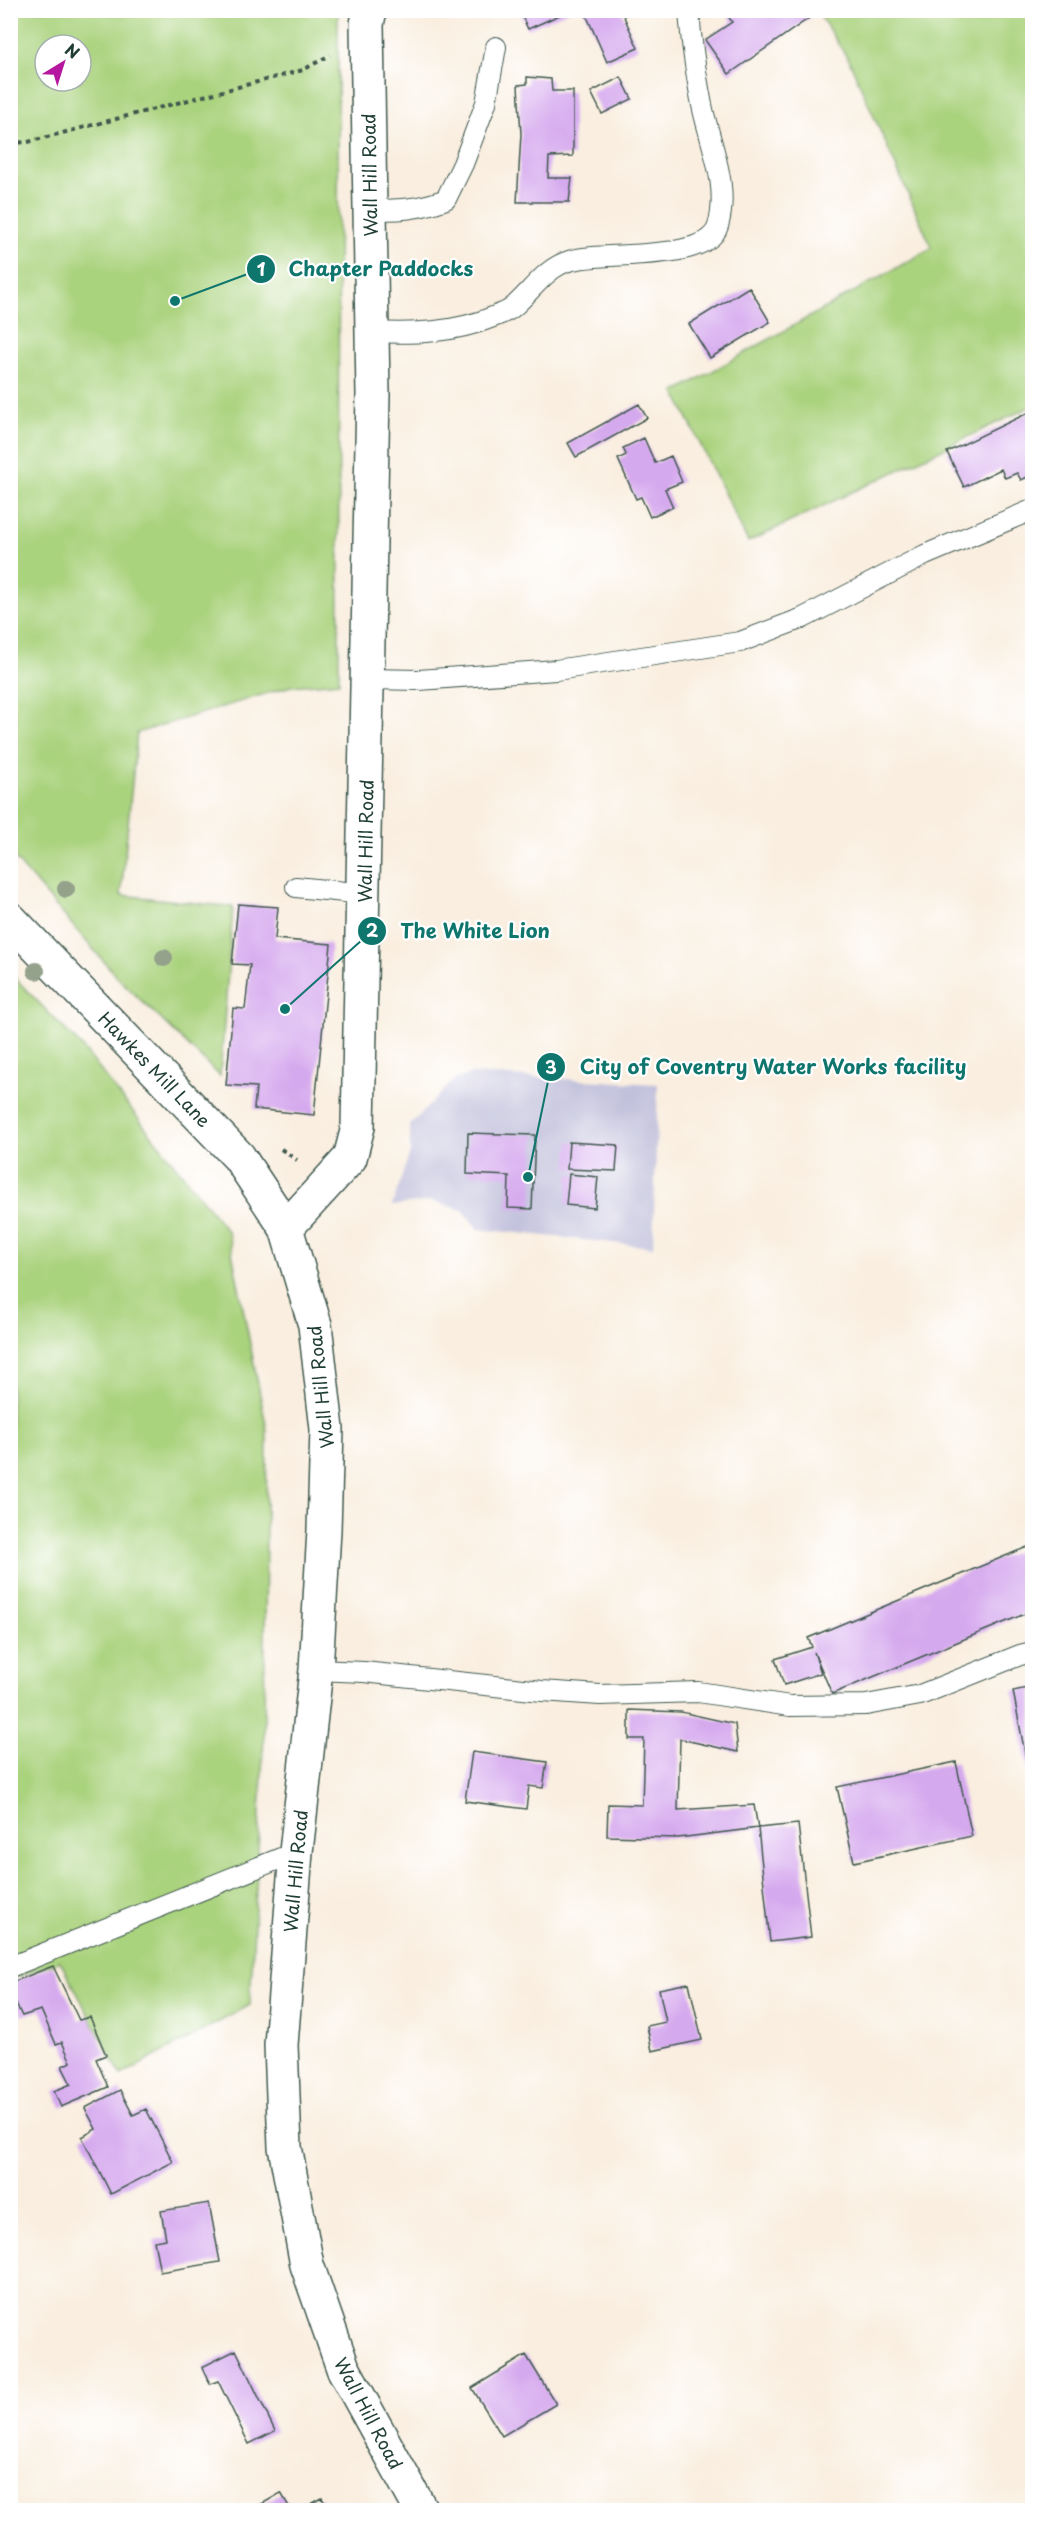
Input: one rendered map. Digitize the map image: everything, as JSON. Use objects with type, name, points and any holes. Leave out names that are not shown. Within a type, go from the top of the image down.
[{"type":"street","name":"Wall Hill Road","points":[[369,17],[372,332],[368,679],[358,1127],[350,1158],[286,1228],[315,1325],[327,1429],[316,1670],[296,1852],[281,2045],[285,2147],[307,2265],[343,2368],[421,2511]]},
{"type":"street","name":"Hawkes Mill Lane","points":[[10,919],[239,1157],[286,1228]]},
{"type":"lane","points":[[372,332],[446,331],[476,324],[511,310],[548,272],[568,261],[602,256],[664,253],[702,244],[718,229],[724,196],[702,105],[689,10]]},
{"type":"lane","points":[[370,209],[399,211],[428,206],[446,199],[463,164],[486,103],[496,47]]},
{"type":"lane","points":[[368,679],[420,680],[556,670],[740,642],[803,618],[926,555],[1030,512]]},
{"type":"lane","points":[[296,887],[364,894]]},
{"type":"lane","points":[[316,1670],[364,1672],[600,1695],[698,1692],[790,1706],[866,1705],[920,1695],[1032,1652]]},
{"type":"lane","points":[[10,1967],[296,1852]]},
{"type":"path","points":[[10,143],[28,142],[303,70],[338,50],[369,17]]},
{"type":"shaded area","points":[[471,1074],[658,1084],[653,1247],[478,1229],[463,1210],[431,1201],[392,1206],[410,1152],[410,1125],[455,1079]]},
{"type":"green space","points":[[11,10],[338,11],[339,682],[291,686],[137,733],[121,895],[233,907],[220,1076],[118,978],[11,854]]},
{"type":"green space","points":[[817,11],[1032,11],[1032,406],[748,542],[675,392],[932,248],[849,60]]},
{"type":"green space","points":[[11,974],[82,1047],[228,1232],[267,1430],[264,1735],[250,2005],[121,2075],[60,1961],[11,1979]]},
{"type":"building","points":[[519,10],[571,10],[528,29]]},
{"type":"building","points":[[584,10],[621,10],[638,48],[607,62]]},
{"type":"building","points":[[724,10],[808,10],[812,16],[729,74],[705,40],[732,22]]},
{"type":"building","points":[[527,77],[551,79],[552,91],[573,91],[573,156],[549,157],[548,178],[572,178],[569,202],[517,202],[521,134],[518,85],[527,84]]},
{"type":"building","points":[[621,77],[632,99],[602,114],[591,92]]},
{"type":"building","points":[[749,287],[770,322],[710,358],[689,324]]},
{"type":"building","points":[[639,404],[647,418],[576,457],[568,443]]},
{"type":"building","points":[[1032,411],[1032,475],[1021,480],[1017,473],[1005,478],[1001,469],[964,487],[947,452]]},
{"type":"building","points":[[644,438],[655,463],[671,456],[682,482],[665,489],[673,507],[650,517],[641,497],[636,499],[618,459],[626,455],[623,448]]},
{"type":"building","points":[[238,904],[278,907],[275,939],[331,944],[314,1115],[254,1109],[256,1087],[226,1085],[233,1008],[245,1009],[250,965],[232,964]]},
{"type":"building","points":[[468,1133],[535,1135],[532,1209],[508,1208],[509,1176],[467,1174]]},
{"type":"building","points":[[569,1142],[618,1145],[616,1171],[567,1169]]},
{"type":"building","points":[[569,1174],[598,1177],[595,1208],[566,1205]]},
{"type":"building","points":[[1032,1545],[1032,1611],[832,1694],[814,1652],[821,1673],[784,1685],[775,1659],[812,1647],[808,1638]]},
{"type":"building","points":[[1032,1687],[1032,1785],[1031,1785],[1013,1691]]},
{"type":"building","points":[[629,1710],[681,1712],[735,1724],[738,1752],[680,1739],[678,1810],[754,1805],[758,1828],[678,1838],[607,1836],[608,1804],[642,1805],[644,1739],[629,1739]]},
{"type":"building","points":[[472,1752],[547,1762],[543,1788],[529,1786],[526,1809],[465,1801]]},
{"type":"building","points":[[956,1762],[972,1836],[854,1862],[837,1787]]},
{"type":"building","points":[[798,1824],[811,1937],[770,1942],[758,1828]]},
{"type":"building","points":[[53,1966],[79,2020],[90,2017],[106,2055],[96,2059],[108,2087],[61,2107],[54,2091],[71,2084],[62,2066],[71,2062],[62,2042],[56,2044],[41,2010],[22,2016],[16,2004],[10,2006],[10,1983]]},
{"type":"building","points":[[689,1983],[702,2040],[652,2051],[647,2026],[666,2022],[659,1989]]},
{"type":"building","points":[[120,2090],[133,2115],[146,2109],[173,2162],[111,2194],[82,2137],[96,2129],[85,2108]]},
{"type":"building","points":[[209,2203],[220,2262],[160,2272],[154,2241],[166,2239],[161,2211]]},
{"type":"building","points":[[236,2350],[275,2431],[249,2444],[218,2381],[210,2384],[202,2367]]},
{"type":"building","points":[[526,2355],[556,2404],[502,2436],[472,2388]]},
{"type":"building","points":[[281,2493],[291,2510],[251,2510]]},
{"type":"building","points":[[322,2498],[329,2510],[300,2510]]},
{"type":"place","name":"Chapter Paddocks","points":[[175,301]]},
{"type":"place","name":"The White Lion","points":[[285,1009]]},
{"type":"place","name":"City of Coventry Water Works facility","points":[[528,1177]]}]
